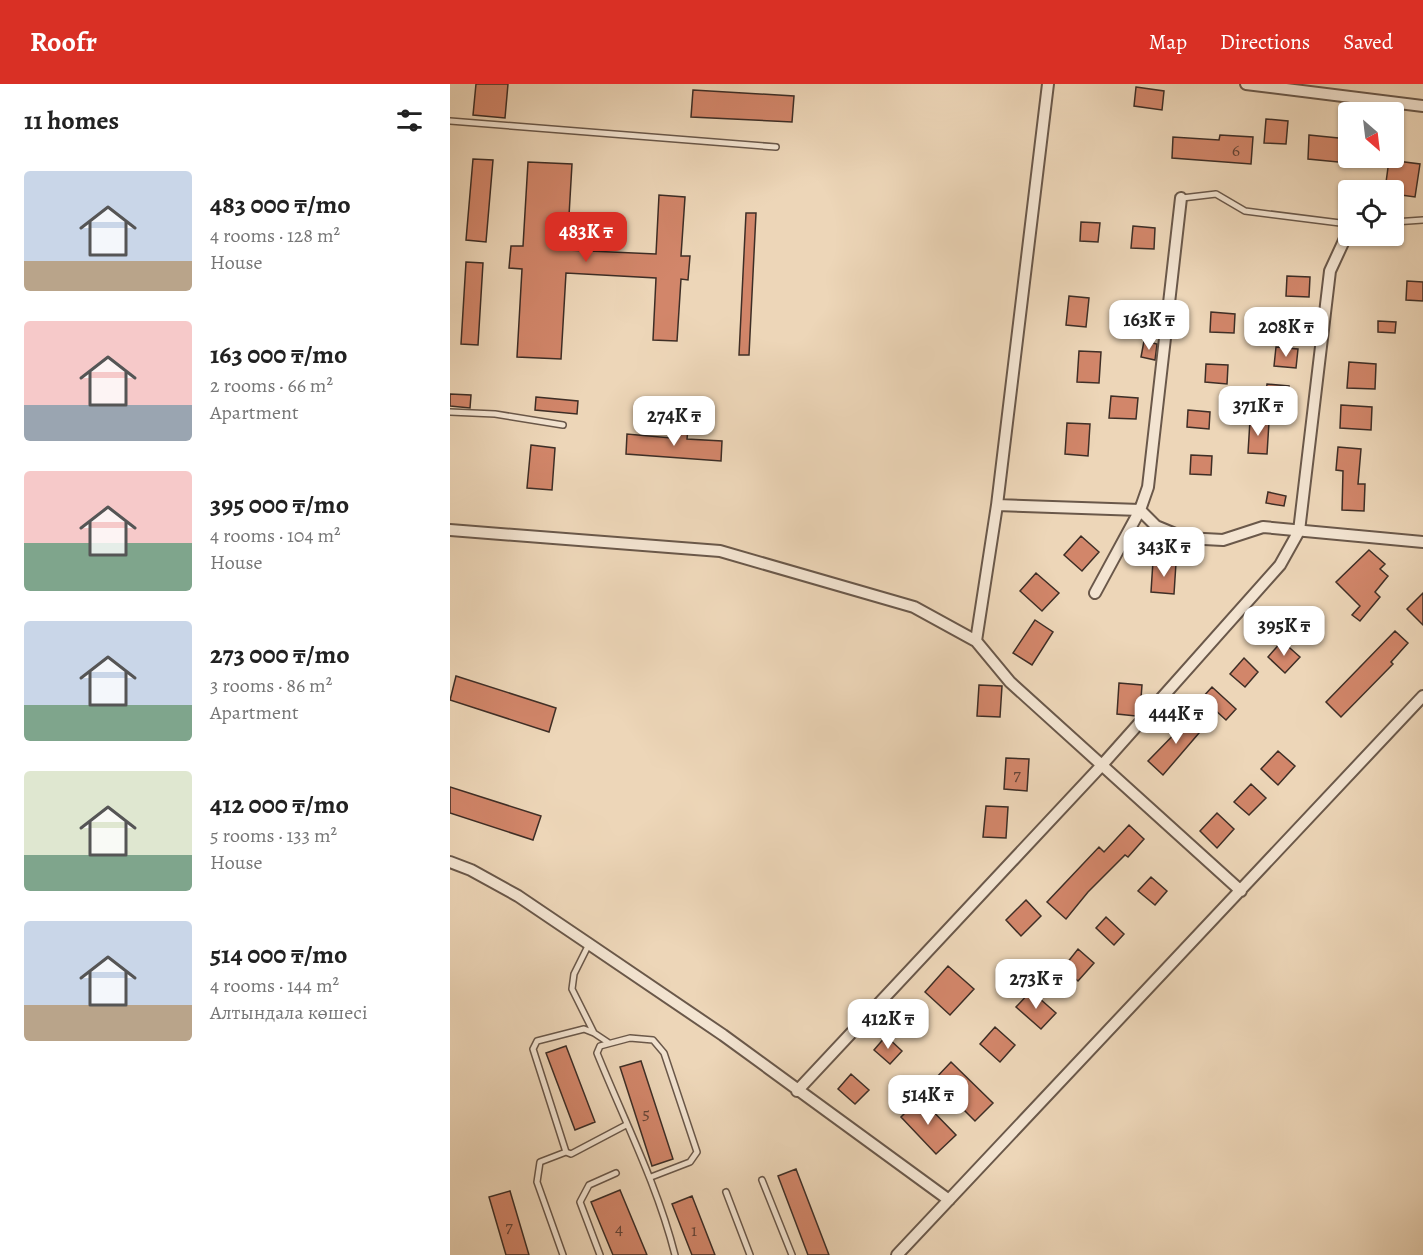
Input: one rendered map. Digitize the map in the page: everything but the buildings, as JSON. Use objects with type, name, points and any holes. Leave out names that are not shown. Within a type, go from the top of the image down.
[{"type":"street","points":[[976,641],[998,505],[1048,84]]},
{"type":"street","points":[[1246,84],[1423,106]]},
{"type":"street","points":[[1095,593],[1140,510],[1148,487],[1181,198]]},
{"type":"street","points":[[797,1090],[1102,765],[1280,565],[1299,531],[1330,271],[1342,246]]},
{"type":"street","points":[[998,505],[1140,510],[1156,526],[1185,538],[1223,540],[1263,527],[1423,542]]},
{"type":"street","points":[[450,530],[720,550],[914,607],[976,641],[1010,682],[1241,891]]},
{"type":"street","points":[[897,1255],[1423,696]]},
{"type":"street","points":[[450,862],[471,870],[518,896],[589,944],[723,1035],[949,1200]]},
{"type":"lane","points":[[450,121],[776,147]]},
{"type":"lane","points":[[1181,198],[1216,194],[1245,211],[1338,223]]},
{"type":"lane","points":[[1404,221],[1423,220]]},
{"type":"lane","points":[[450,412],[495,414],[563,425]]},
{"type":"lane","points":[[589,944],[574,974],[572,989],[594,1033]]},
{"type":"lane","points":[[566,1152],[533,1048],[534,1045],[537,1041],[584,1029],[609,1044]]},
{"type":"lane","points":[[651,1177],[690,1162],[697,1152],[664,1053],[653,1040],[630,1038],[600,1046],[597,1053],[626,1125],[651,1177],[675,1255]]},
{"type":"lane","points":[[563,1255],[537,1182],[540,1162],[566,1152],[571,1154],[626,1125]]},
{"type":"lane","points":[[600,1255],[580,1205],[581,1198],[589,1185],[616,1173]]},
{"type":"lane","points":[[762,1180],[792,1255]]},
{"type":"lane","points":[[726,1192],[750,1255]]}]
